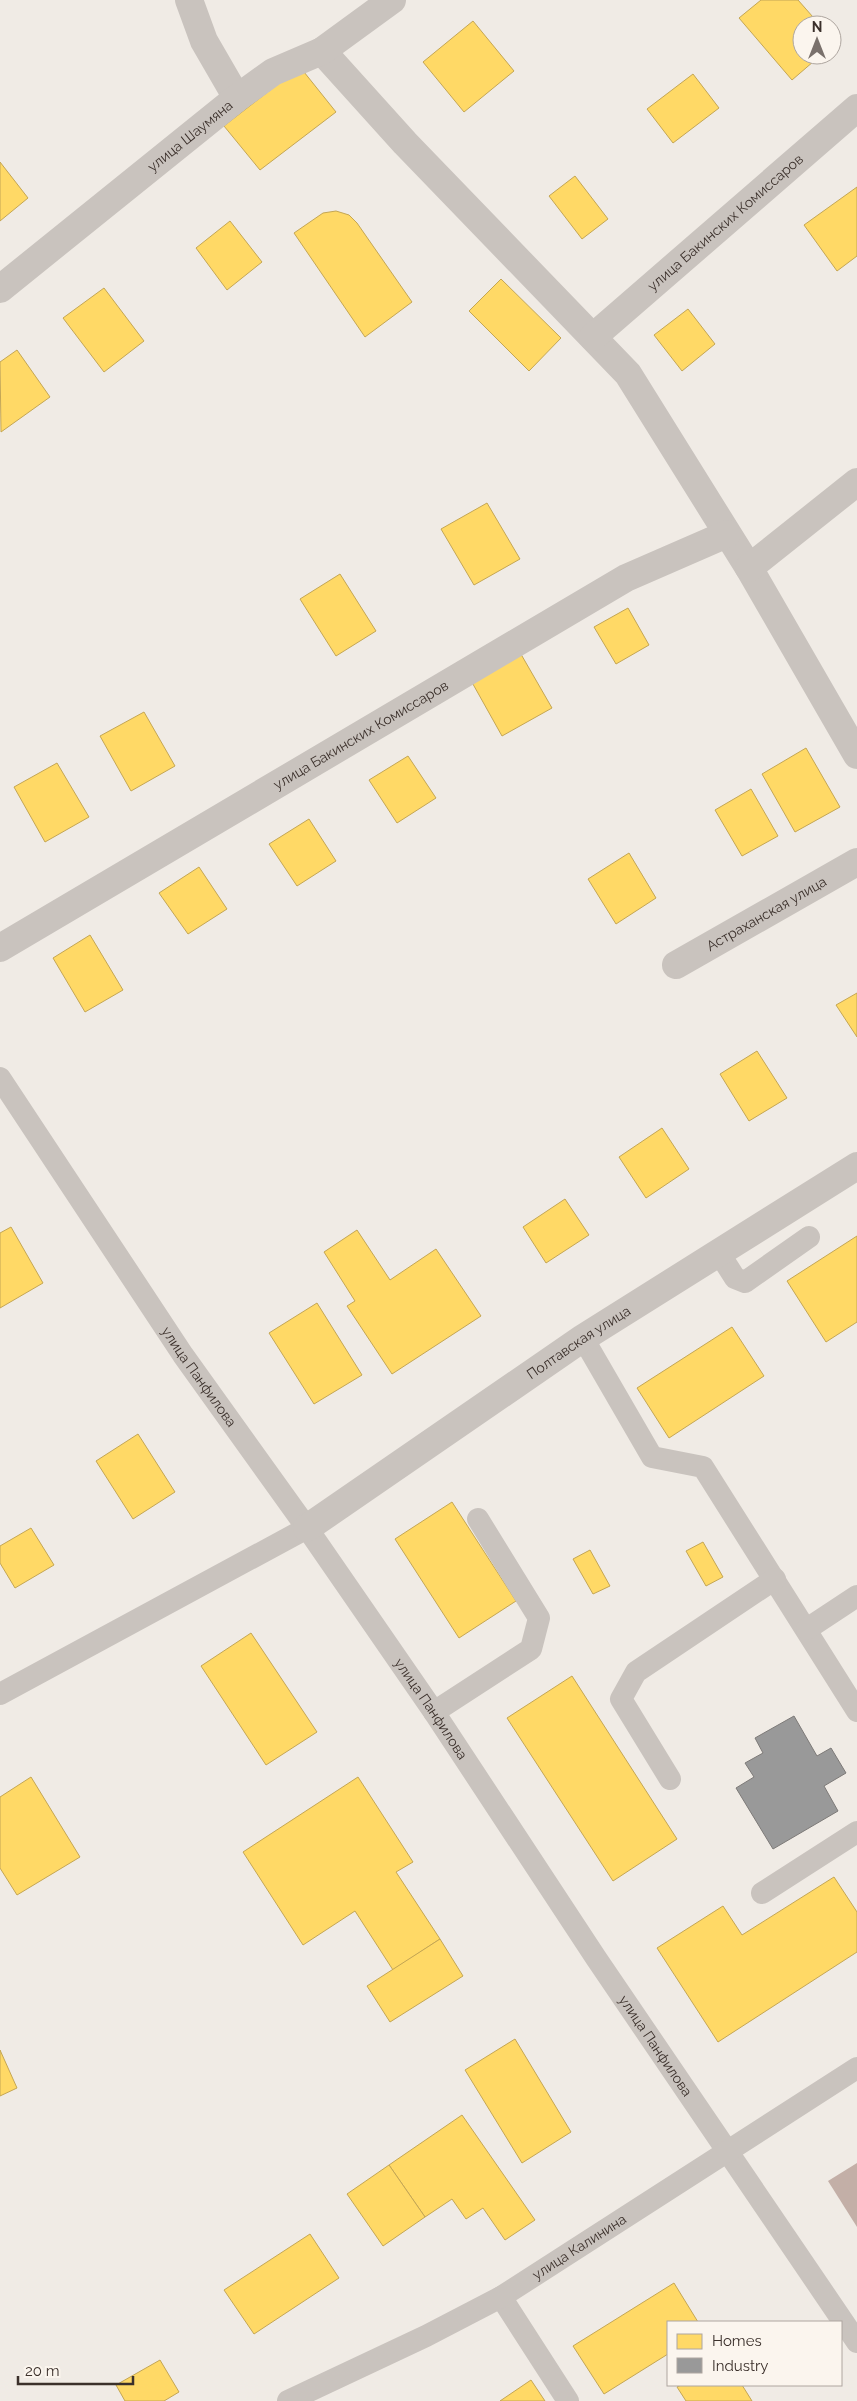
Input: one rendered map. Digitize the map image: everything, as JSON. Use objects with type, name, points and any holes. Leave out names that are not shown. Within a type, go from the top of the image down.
[{"type":"street","points":[[189,0],[204,41],[237,98]]},
{"type":"street","name":"улица Шаумяна","points":[[0,289],[237,98],[273,72],[322,51],[392,0]]},
{"type":"street","points":[[322,51],[405,143],[628,374],[750,568],[857,755]]},
{"type":"street","name":"улица Бакинских Комиссаров","points":[[593,337],[857,108]]},
{"type":"street","points":[[750,568],[857,482]]},
{"type":"street","name":"улица Бакинских Комиссаров","points":[[0,948],[626,578],[727,534]]},
{"type":"street","name":"Астраханская улица","points":[[676,965],[857,862]]},
{"type":"street","name":"Полтавская улица","points":[[307,1528],[583,1338],[857,1166]]},
{"type":"lane","name":"улица Панфилова","points":[[0,1078],[182,1355],[307,1528],[434,1712],[726,2152],[857,2342]]},
{"type":"lane","points":[[719,1253],[735,1278],[745,1282],[809,1238]]},
{"type":"lane","points":[[583,1338],[652,1457],[703,1467],[776,1579],[857,1711]]},
{"type":"lane","points":[[434,1712],[531,1649],[539,1618],[478,1519]]},
{"type":"lane","points":[[0,1694],[307,1528]]},
{"type":"lane","points":[[670,1779],[621,1699],[636,1672],[776,1579]]},
{"type":"lane","points":[[807,1629],[857,1596]]},
{"type":"lane","points":[[762,1893],[857,1832]]},
{"type":"lane","name":"улица Калинина","points":[[288,2401],[426,2336],[501,2297],[857,2068]]},
{"type":"lane","points":[[501,2297],[568,2401]]},
{"type":"building: Homes","points":[[761,0],[798,0],[811,15],[792,15],[792,65],[809,65],[792,80],[739,18]]},
{"type":"building: Homes","points":[[473,21],[514,71],[464,112],[423,62]]},
{"type":"building: Homes","points":[[300,67],[336,112],[260,170],[224,126]]},
{"type":"building: Homes","points":[[693,74],[719,108],[673,143],[647,109]]},
{"type":"building: Homes","points":[[0,162],[28,198],[0,221]]},
{"type":"building: Homes","points":[[575,176],[608,219],[582,239],[549,196]]},
{"type":"building: Homes","points":[[857,187],[857,256],[837,271],[804,225]]},
{"type":"building: Homes","points":[[336,211],[349,215],[357,223],[412,302],[365,337],[294,233],[323,213]]},
{"type":"building: Homes","points":[[230,221],[262,262],[227,290],[196,248]]},
{"type":"building: Homes","points":[[501,279],[561,338],[529,371],[469,311]]},
{"type":"building: Homes","points":[[104,288],[144,341],[104,372],[63,318]]},
{"type":"building: Homes","points":[[688,309],[715,344],[682,371],[654,335]]},
{"type":"building: Homes","points":[[17,350],[50,397],[1,432],[0,362]]},
{"type":"building: Homes","points":[[487,503],[520,559],[474,585],[441,529]]},
{"type":"building: Homes","points":[[340,574],[376,631],[336,656],[300,599]]},
{"type":"building: Homes","points":[[628,608],[649,645],[616,664],[594,627]]},
{"type":"building: Homes","points":[[518,649],[552,708],[502,736],[469,677]]},
{"type":"building: Homes","points":[[144,712],[175,766],[131,791],[100,736]]},
{"type":"building: Homes","points":[[806,748],[840,807],[795,832],[762,774]]},
{"type":"building: Homes","points":[[408,756],[436,798],[397,823],[369,780]]},
{"type":"building: Homes","points":[[57,763],[89,817],[45,842],[14,787]]},
{"type":"building: Homes","points":[[751,789],[778,836],[742,856],[715,810]]},
{"type":"building: Homes","points":[[309,819],[336,861],[297,886],[269,844]]},
{"type":"building: Homes","points":[[629,853],[656,898],[616,924],[588,879]]},
{"type":"building: Homes","points":[[199,867],[227,909],[188,934],[159,893]]},
{"type":"building: Homes","points":[[90,935],[123,990],[85,1012],[53,958]]},
{"type":"building: Homes","points":[[857,993],[857,1037],[836,1005]]},
{"type":"building: Homes","points":[[757,1051],[787,1098],[749,1121],[720,1074]]},
{"type":"building: Homes","points":[[662,1128],[689,1169],[646,1198],[619,1157]]},
{"type":"building: Homes","points":[[565,1199],[589,1235],[546,1263],[523,1227]]},
{"type":"building: Homes","points":[[11,1227],[43,1283],[0,1308],[0,1233]]},
{"type":"building: Homes","points":[[357,1230],[390,1280],[436,1249],[481,1316],[392,1374],[347,1306],[355,1301],[324,1252]]},
{"type":"building: Homes","points":[[857,1236],[857,1322],[826,1342],[787,1281]]},
{"type":"building: Homes","points":[[317,1303],[362,1375],[314,1404],[269,1333]]},
{"type":"building: Homes","points":[[732,1327],[764,1376],[669,1438],[637,1388]]},
{"type":"building: Homes","points":[[138,1434],[175,1492],[133,1519],[96,1461]]},
{"type":"building: Homes","points":[[452,1502],[516,1601],[459,1638],[395,1539]]},
{"type":"building: Homes","points":[[31,1528],[54,1565],[15,1588],[0,1563],[0,1546]]},
{"type":"building: Homes","points":[[703,1542],[723,1577],[706,1586],[686,1551]]},
{"type":"building: Homes","points":[[590,1550],[610,1586],[593,1594],[573,1559]]},
{"type":"building: Homes","points":[[251,1633],[317,1732],[266,1765],[201,1666]]},
{"type":"building: Homes","points":[[572,1676],[677,1839],[613,1881],[507,1718]]},
{"type":"building: Homes","points":[[31,1777],[80,1857],[17,1895],[0,1868],[0,1797]]},
{"type":"building: Homes","points":[[358,1777],[413,1862],[396,1872],[440,1939],[393,1970],[355,1911],[303,1945],[243,1852]]},
{"type":"building: Homes","points":[[834,1877],[857,1912],[857,1952],[718,2042],[657,1948],[723,1906],[742,1935]]},
{"type":"building: Homes","points":[[440,1939],[463,1976],[390,2022],[367,1986]]},
{"type":"building: Homes","points":[[515,2039],[571,2132],[522,2163],[465,2070]]},
{"type":"building: Homes","points":[[0,2050],[17,2088],[0,2096]]},
{"type":"building: Homes","points":[[462,2115],[535,2220],[505,2240],[483,2208],[466,2219],[452,2199],[425,2217],[389,2165]]},
{"type":"building: Homes","points":[[389,2165],[425,2217],[383,2246],[347,2194]]},
{"type":"building: Homes","points":[[310,2234],[339,2278],[254,2334],[224,2290]]},
{"type":"building: Homes","points":[[674,2283],[697,2321],[667,2321],[667,2355],[604,2394],[573,2346]]},
{"type":"building: Homes","points":[[160,2360],[179,2392],[164,2401],[125,2401],[116,2385]]},
{"type":"building: Homes","points":[[531,2380],[545,2401],[500,2401]]},
{"type":"building: Homes","points":[[743,2386],[752,2401],[686,2401],[677,2387]]},
{"type":"building: Industry","points":[[794,1716],[817,1756],[831,1748],[846,1773],[824,1786],[838,1811],[773,1849],[736,1788],[754,1777],[745,1763],[763,1753],[755,1738]]},
{"type":"building: Other","points":[[857,2163],[857,2227],[828,2181]]}]
